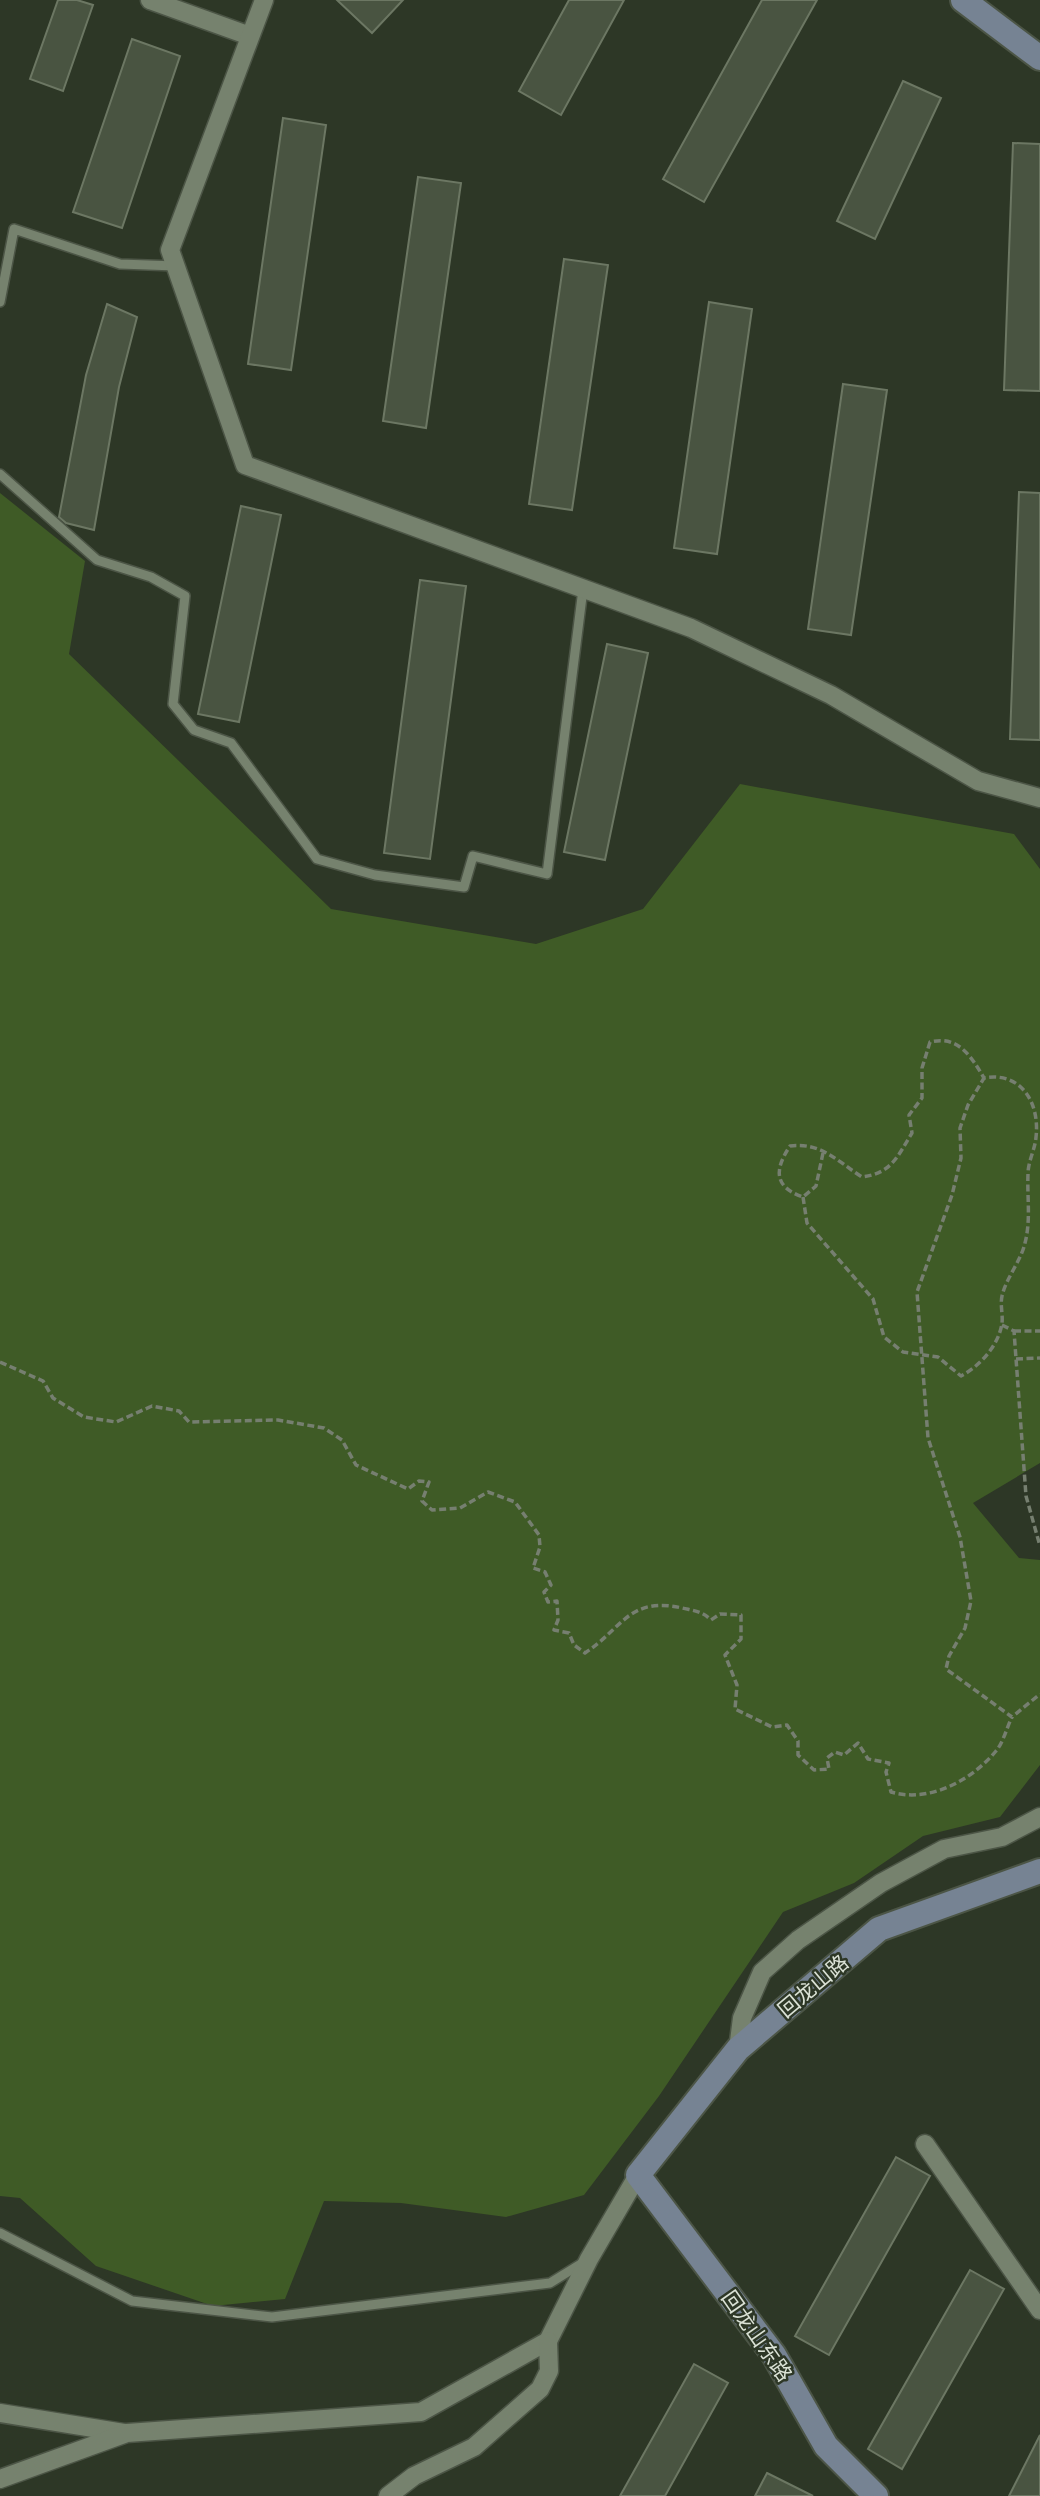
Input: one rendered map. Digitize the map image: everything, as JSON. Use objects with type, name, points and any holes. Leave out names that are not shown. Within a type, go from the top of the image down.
[{"type":"street","points":[[150,0],[250,36]]},
{"type":"street","points":[[264,0],[170,250],[245,466],[691,628],[831,695],[978,781],[1040,798]]},
{"type":"street","points":[[963,0],[1040,58]]},
{"type":"street","points":[[738,2049],[742,2018],[762,1972],[797,1940],[881,1883],[944,1849],[1002,1837],[1040,1817]]},
{"type":"street","name":"回龙山路","points":[[638,2175],[738,2049],[879,1929],[1040,1871]]},
{"type":"street","points":[[925,2144],[1040,2310]]},
{"type":"street","points":[[388,2496],[414,2476],[474,2447],[540,2389],[550,2371],[548,2341],[589,2259],[638,2175]]},
{"type":"street","name":"回龙山东路","points":[[638,2175],[774,2355],[826,2446],[876,2496]]},
{"type":"street","points":[[0,2413],[127,2433],[421,2412],[548,2341]]},
{"type":"street","points":[[0,2479],[127,2433]]},
{"type":"lane","points":[[0,302],[14,229],[120,264],[176,266]]},
{"type":"lane","points":[[0,474],[97,560],[151,577],[185,596],[173,704],[194,730],[231,743],[317,859],[375,875],[464,887],[473,856],[547,874],[583,589]]},
{"type":"lane","points":[[0,2233],[132,2301],[272,2316],[550,2283],[589,2259]]},
{"type":"path","points":[[803,1197],[787,1192],[780,1180],[779,1162],[790,1146],[807,1144],[823,1153],[832,1154],[862,1177],[879,1175],[893,1164],[912,1133],[909,1115],[922,1098],[922,1068],[930,1042],[942,1039],[968,1050],[984,1078]]},
{"type":"path","points":[[803,1197],[807,1223],[873,1299],[884,1337],[903,1352],[922,1353],[938,1357],[961,1376],[976,1368],[991,1349],[1002,1325],[1002,1296],[1025,1244],[1029,1210],[1028,1171],[1037,1137],[1037,1112],[1027,1091],[1014,1081],[996,1076],[984,1078],[968,1105],[960,1128],[961,1158],[952,1195],[917,1292],[922,1353],[928,1438],[960,1536],[971,1601],[965,1628],[949,1656],[946,1670],[1012,1717]]},
{"type":"path","points":[[803,1197],[816,1186],[823,1153]]},
{"type":"path","points":[[1002,1325],[1014,1331],[1040,1331]]},
{"type":"path","points":[[1014,1331],[1026,1496],[1040,1546]]},
{"type":"path","points":[[1016,1359],[1040,1358]]},
{"type":"path","points":[[0,1362],[43,1381],[53,1398],[84,1417],[116,1422],[152,1406],[179,1410],[188,1422],[278,1420],[324,1428],[342,1440],[356,1465],[408,1489],[419,1481],[429,1482],[422,1501],[432,1510],[460,1508],[488,1492],[515,1502],[539,1535],[540,1547],[533,1568],[545,1572],[551,1584],[544,1592],[548,1602],[557,1601],[558,1620],[554,1630],[569,1633],[574,1645],[584,1653],[599,1643],[617,1623],[645,1606],[670,1605],[704,1613],[711,1620],[720,1614],[741,1615],[741,1639],[725,1655],[737,1685],[735,1709],[772,1727],[786,1726],[798,1741],[798,1755],[814,1770],[829,1769],[827,1758],[835,1752],[844,1755],[858,1743],[868,1759],[889,1763],[886,1772],[891,1792],[908,1797],[933,1793],[957,1783],[997,1751],[1012,1717],[1040,1694]]},
{"type":"green space","points":[[0,493],[85,561],[69,654],[331,909],[536,944],[643,909],[740,784],[1014,834],[1040,869],[1040,1463],[973,1503],[1019,1558],[1040,1560],[1040,1765],[1000,1817],[923,1836],[854,1883],[783,1912],[659,2096],[584,2195],[506,2217],[401,2203],[324,2201],[285,2299],[213,2306],[96,2266],[20,2198],[0,2196]]},
{"type":"building","points":[[58,0],[77,0],[93,5],[63,91],[30,79]]},
{"type":"building","points":[[337,0],[403,0],[372,33]]},
{"type":"building","points":[[569,0],[624,0],[561,115],[519,91]]},
{"type":"building","points":[[762,0],[817,0],[704,202],[663,179]]},
{"type":"building","points":[[132,39],[180,56],[122,228],[73,212]]},
{"type":"building","points":[[903,81],[941,98],[875,239],[837,221]]},
{"type":"building","points":[[283,118],[326,125],[291,370],[248,364]]},
{"type":"building","points":[[1013,143],[1040,144],[1040,391],[1004,390]]},
{"type":"building","points":[[418,177],[461,183],[426,428],[383,421]]},
{"type":"building","points":[[564,259],[608,265],[572,510],[529,504]]},
{"type":"building","points":[[709,302],[752,309],[717,554],[674,548]]},
{"type":"building","points":[[107,304],[137,317],[119,387],[94,530],[66,523],[59,517],[86,375]]},
{"type":"building","points":[[843,384],[887,390],[851,635],[808,629]]},
{"type":"building","points":[[1019,492],[1040,493],[1040,740],[1010,739]]},
{"type":"building","points":[[241,506],[281,515],[239,722],[198,714]]},
{"type":"building","points":[[420,580],[466,586],[430,859],[384,853]]},
{"type":"building","points":[[607,644],[648,653],[605,860],[564,852]]},
{"type":"building","points":[[896,2157],[930,2176],[829,2355],[795,2336]]},
{"type":"building","points":[[970,2270],[1004,2289],[902,2469],[868,2449]]},
{"type":"building","points":[[694,2364],[728,2383],[665,2496],[620,2496]]},
{"type":"building","points":[[1040,2435],[1040,2496],[1009,2496]]},
{"type":"building","points":[[767,2473],[813,2496],[755,2496]]}]
